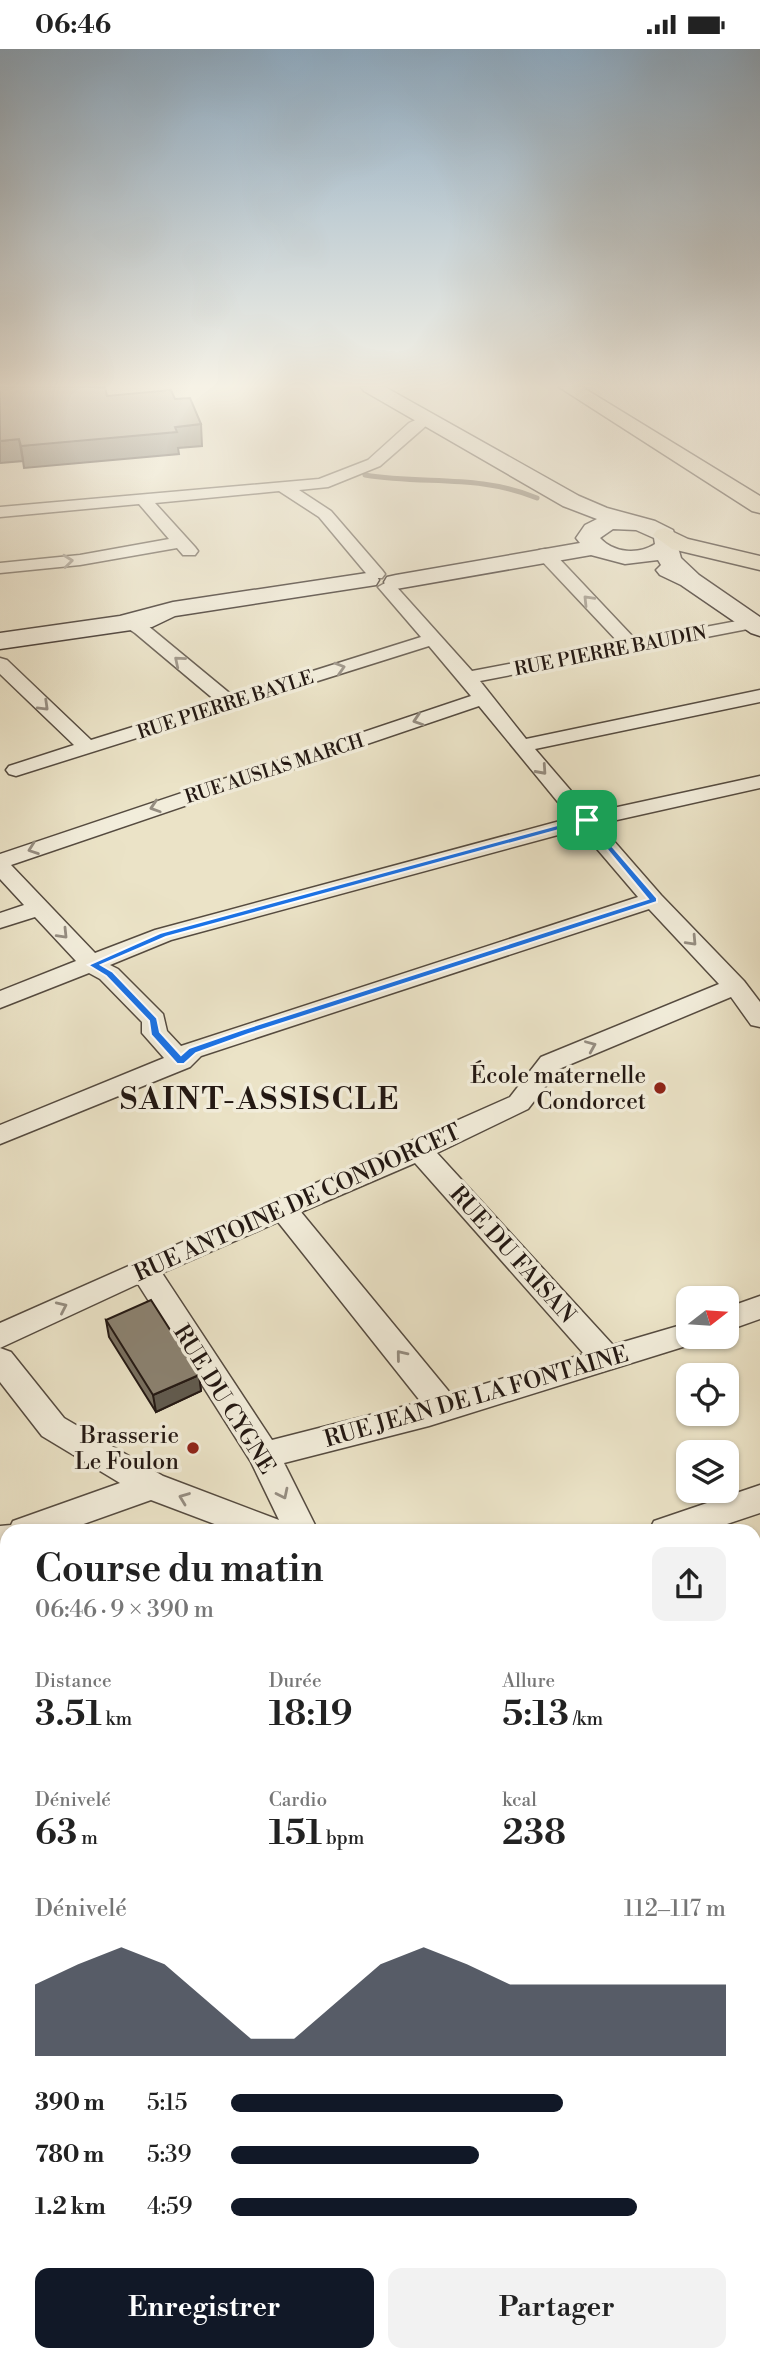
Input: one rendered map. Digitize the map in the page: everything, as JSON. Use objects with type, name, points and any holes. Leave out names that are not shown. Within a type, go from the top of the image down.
[{"type":"highway","points":[[742,495],[760,506]]},
{"type":"highway","points":[[666,540],[760,563]]},
{"type":"main road","points":[[560,495],[599,513],[652,527],[666,540],[670,560],[690,580],[757,626]]},
{"type":"main road","points":[[571,501],[595,538],[611,554],[633,557],[690,580]]},
{"type":"main road","points":[[0,641],[153,619],[212,605],[276,595],[467,570],[545,554],[595,538],[613,523],[635,523]]},
{"type":"main road","points":[[633,557],[654,553],[666,540]]},
{"type":"main road","points":[[0,635],[82,629]]},
{"type":"street","points":[[0,512],[178,495]]},
{"type":"street","points":[[295,495],[324,514],[434,639],[521,746],[653,900],[735,986],[760,1019]]},
{"type":"street","points":[[0,568],[185,547],[142,498]]},
{"type":"street","points":[[545,554],[632,646]]},
{"type":"street","points":[[127,622],[141,629],[229,702]]},
{"type":"street","name":"RUE PIERRE BAUDIN","points":[[467,678],[632,646],[757,626]]},
{"type":"street","name":"RUE PIERRE BAYLE","points":[[16,770],[434,639]]},
{"type":"street","points":[[0,664],[88,748]]},
{"type":"street","points":[[521,746],[760,696]]},
{"type":"street","name":"RUE AUSIAS MARCH","points":[[0,863],[66,837],[482,699]]},
{"type":"street","points":[[0,1000],[163,935],[587,820],[760,782]]},
{"type":"street","points":[[0,863],[37,908],[93,965],[109,974],[154,1020],[155,1033],[181,1061]]},
{"type":"street","points":[[0,1135],[181,1061],[192,1050],[653,900]]},
{"type":"street","points":[[0,921],[37,908]]},
{"type":"street","name":"RUE ANTOINE DE CONDORCET","points":[[0,1336],[144,1269],[419,1150],[519,1103],[550,1063],[735,986]]},
{"type":"street","name":"RUE DU FAISAN","points":[[419,1150],[607,1359]]},
{"type":"street","points":[[283,1209],[444,1408]]},
{"type":"street","name":"RUE DU CYGNE","points":[[144,1269],[264,1455],[298,1524]]},
{"type":"street","points":[[739,1315],[760,1307]]},
{"type":"street","name":"RUE JEAN DE LA FONTAINE","points":[[264,1455],[444,1408],[676,1338]]},
{"type":"street","points":[[0,1360],[53,1427],[151,1486],[251,1524]]},
{"type":"street","points":[[45,1524],[151,1486]]},
{"type":"street","points":[[687,1524],[760,1499]]},
{"type":"building","points":[[151,1300],[199,1375],[153,1395],[106,1320]]},
{"type":"waterway","points":[[527,495],[537,498]]},
{"type":"place","name":"École maternelle Condorcet","points":[[660,1088]]},
{"type":"place","name":"Brasserie Le Foulon","points":[[193,1448]]},
{"type":"district","name":"SAINT-ASSISCLE","points":[[260,1099]]},
{"type":"route","points":[[587,820],[653,900],[192,1050],[181,1061],[155,1033],[154,1020],[109,974],[93,965],[163,935],[587,820]]}]
